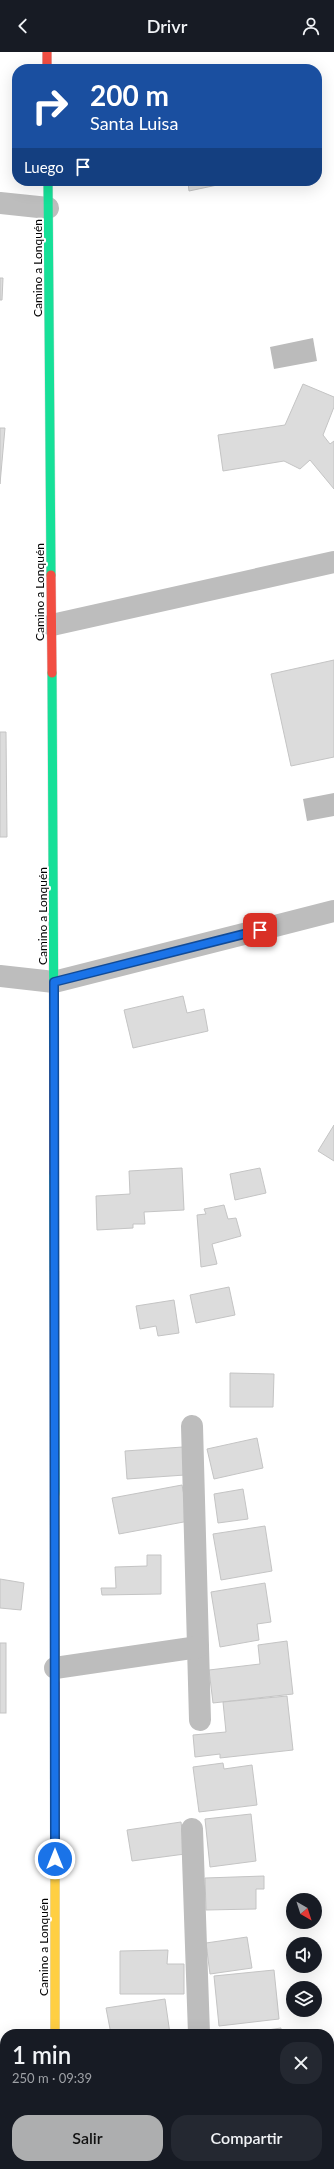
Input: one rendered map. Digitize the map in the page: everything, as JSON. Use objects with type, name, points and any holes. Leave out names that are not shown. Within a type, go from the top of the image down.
[{"type":"main road","points":[[47,52],[47,64]]},
{"type":"main road","name":"Camino a Lonquén","points":[[48,186],[54,982],[55,2029]]},
{"type":"street","points":[[0,203],[48,208]]},
{"type":"street","points":[[52,625],[334,562]]},
{"type":"street","points":[[0,976],[54,982],[334,911]]},
{"type":"street","points":[[192,1426],[200,1720]]},
{"type":"street","points":[[55,1668],[198,1647]]},
{"type":"street","points":[[192,1829],[199,2029]]},
{"type":"shaded area","points":[[313,338],[317,361],[274,369],[270,347]]},
{"type":"shaded area","points":[[334,793],[334,816],[307,821],[303,799]]},
{"type":"building","points":[[188,186],[212,186],[189,191]]},
{"type":"building","points":[[0,278],[3,278],[2,300],[0,300]]},
{"type":"building","points":[[303,384],[334,397],[334,407],[323,435],[330,444],[334,441],[334,489],[310,460],[300,469],[284,461],[223,471],[218,435],[285,425]]},
{"type":"building","points":[[0,428],[5,428],[0,484]]},
{"type":"building","points":[[334,660],[334,757],[291,766],[271,674]]},
{"type":"building","points":[[0,732],[6,732],[7,837],[0,837]]},
{"type":"building","points":[[183,996],[187,1013],[204,1009],[208,1031],[133,1048],[124,1010]]},
{"type":"building","points":[[334,1125],[334,1161],[318,1151]]},
{"type":"building","points":[[182,1168],[184,1210],[144,1212],[145,1224],[133,1224],[133,1228],[97,1230],[96,1196],[130,1194],[129,1171]]},
{"type":"building","points":[[260,1168],[266,1193],[235,1200],[230,1174]]},
{"type":"building","points":[[224,1205],[228,1219],[236,1218],[241,1236],[212,1244],[217,1264],[201,1267],[197,1215],[206,1214],[204,1209]]},
{"type":"building","points":[[229,1287],[235,1315],[196,1323],[190,1295]]},
{"type":"building","points":[[174,1300],[179,1333],[158,1336],[156,1326],[140,1329],[136,1306]]},
{"type":"building","points":[[230,1373],[274,1374],[273,1407],[230,1407]]},
{"type":"building","points":[[257,1438],[263,1468],[214,1479],[207,1449]]},
{"type":"building","points":[[183,1447],[185,1475],[127,1479],[125,1451]]},
{"type":"building","points":[[182,1485],[189,1521],[119,1534],[112,1498]]},
{"type":"building","points":[[243,1489],[248,1519],[218,1523],[214,1494]]},
{"type":"building","points":[[265,1526],[272,1571],[221,1580],[213,1534]]},
{"type":"building","points":[[147,1555],[161,1555],[161,1594],[102,1595],[101,1588],[116,1588],[115,1567],[147,1566]]},
{"type":"building","points":[[0,1579],[24,1583],[21,1610],[0,1608]]},
{"type":"building","points":[[265,1583],[271,1622],[257,1624],[259,1640],[220,1647],[211,1592]]},
{"type":"building","points":[[287,1641],[293,1694],[213,1703],[209,1670],[260,1664],[258,1645]]},
{"type":"building","points":[[0,1643],[6,1643],[6,1713],[0,1713]]},
{"type":"building","points":[[287,1696],[293,1750],[220,1758],[220,1754],[195,1757],[193,1735],[226,1732],[223,1702]]},
{"type":"building","points":[[223,1763],[224,1769],[252,1765],[257,1805],[199,1812],[193,1767]]},
{"type":"building","points":[[251,1814],[256,1861],[210,1867],[205,1819]]},
{"type":"building","points":[[181,1822],[185,1854],[132,1861],[127,1830]]},
{"type":"building","points":[[264,1876],[264,1889],[256,1889],[256,1909],[206,1910],[205,1878]]},
{"type":"building","points":[[247,1937],[252,1968],[210,1974],[206,1943]]},
{"type":"building","points":[[168,1950],[167,1964],[184,1964],[184,1994],[120,1994],[120,1951]]},
{"type":"building","points":[[274,1970],[279,2019],[219,2026],[214,1976]]},
{"type":"building","points":[[165,1999],[169,2029],[110,2029],[106,2008]]},
{"type":"traffic: fast","points":[[48,186],[51,575]]},
{"type":"traffic: fast","points":[[52,673],[54,1047]]},
{"type":"traffic: fast","points":[[54,1173],[55,1494]]},
{"type":"traffic: slow","points":[[55,1494],[55,1683]]},
{"type":"traffic: slow","points":[[55,1801],[55,2029]]},
{"type":"traffic: jam","points":[[47,52],[47,64]]},
{"type":"traffic: jam","points":[[51,575],[52,673]]},
{"type":"traffic: jam","points":[[54,1047],[54,1173]]},
{"type":"traffic: jam","points":[[55,1683],[55,1801]]},
{"type":"route","points":[[55,1859],[54,982],[260,930]]}]
